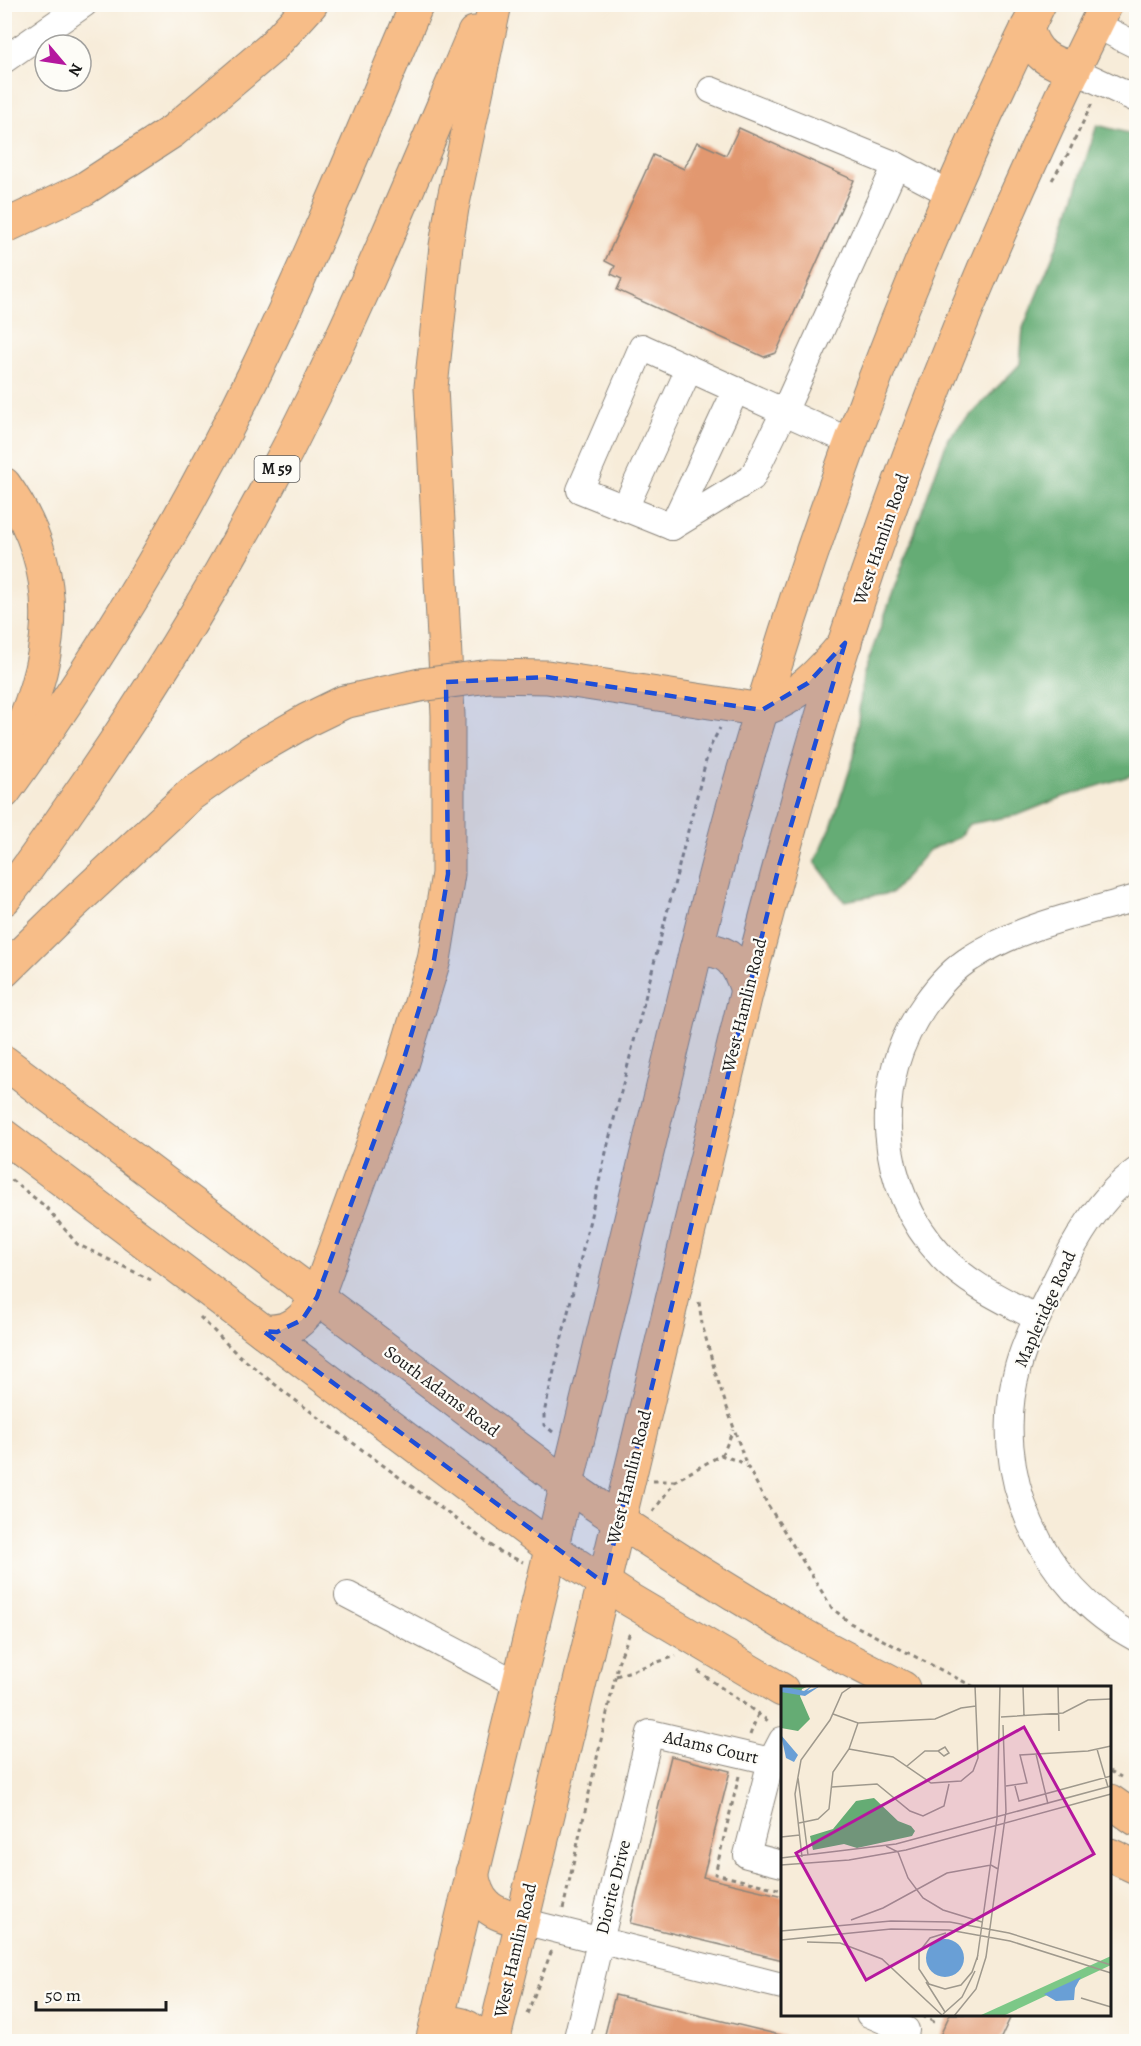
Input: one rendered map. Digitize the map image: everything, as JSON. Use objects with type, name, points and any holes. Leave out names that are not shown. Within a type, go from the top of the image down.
[{"type":"main road","points":[[4,227],[84,189],[172,131],[271,48],[311,4]]},
{"type":"main road","points":[[4,792],[102,647],[150,568],[212,455],[280,319],[417,4]]},
{"type":"main road","name":"M 59","points":[[4,899],[99,766],[148,692],[208,593],[267,487],[342,337],[486,4]]},
{"type":"main road","points":[[263,1331],[277,1332],[302,1320],[317,1297],[402,1065],[434,960],[448,874],[448,715],[431,387],[452,208],[495,4]]},
{"type":"main road","name":"West Hamlin Road","points":[[494,2042],[747,990],[779,866],[845,643],[886,520],[933,396],[998,237],[1101,15]]},
{"type":"main road","points":[[1033,16],[1036,49],[1052,63],[1074,70]]},
{"type":"main road","points":[[434,2034],[518,1684],[538,1556],[567,1485],[696,950],[743,771],[803,581],[892,336],[951,194],[1033,16]]},
{"type":"main road","points":[[4,484],[26,517],[34,538],[44,576],[49,624],[47,646],[35,692],[18,737],[4,764]]},
{"type":"main road","points":[[4,971],[70,906],[190,795],[251,752],[344,702],[420,685],[490,676],[547,677],[762,710],[777,705],[808,683],[845,643]]},
{"type":"main road","points":[[696,950],[708,950],[727,955],[741,972],[747,990]]},
{"type":"main road","name":"South Adams Road","points":[[4,1062],[567,1485],[619,1521],[799,1633],[899,1686]]},
{"type":"main road","points":[[4,1136],[263,1331],[538,1556],[604,1583],[781,1689]]},
{"type":"main road","points":[[1111,1802],[1137,1819]]},
{"type":"main road","points":[[1111,1855],[1137,1867]]},
{"type":"main road","points":[[472,1872],[474,1886],[483,1903],[501,1916],[522,1921]]},
{"type":"main road","points":[[434,2034],[445,2023],[462,2023],[476,2033],[482,2042]]},
{"type":"street","points":[[4,60],[84,4]]},
{"type":"street","points":[[1101,15],[1137,45]]},
{"type":"street","points":[[1074,70],[1137,99]]},
{"type":"street","points":[[711,90],[896,165],[951,194]]},
{"type":"street","points":[[672,527],[752,478],[896,165]]},
{"type":"street","points":[[672,527],[580,490],[642,347],[852,442]]},
{"type":"street","points":[[625,508],[689,369]]},
{"type":"street","points":[[672,527],[736,390]]},
{"type":"street","points":[[1037,1318],[965,1278],[940,1255],[915,1222],[901,1194],[891,1159],[886,1114],[893,1073],[898,1054],[915,1018],[949,976],[969,958],[1026,931],[1137,898]]},
{"type":"street","name":"Mapleridge Road","points":[[1137,1171],[1112,1193],[1081,1232],[1070,1251],[1037,1318],[1017,1368],[1011,1412],[1012,1455],[1017,1484],[1025,1512],[1043,1551],[1065,1580],[1104,1618],[1137,1638]]},
{"type":"street","points":[[348,1595],[518,1684]]},
{"type":"street","name":"Adams Court","points":[[650,1733],[777,1751],[747,1855],[781,1864]]},
{"type":"street","name":"Diorite Drive","points":[[576,2042],[650,1733]]},
{"type":"street","points":[[522,1921],[781,1986]]},
{"type":"street","points":[[877,2016],[915,2025]]},
{"type":"path","points":[[1046,189],[1068,154],[1096,95]]},
{"type":"path","points":[[4,1173],[46,1208],[76,1244],[158,1283]]},
{"type":"path","points":[[698,1294],[702,1324],[746,1464],[768,1505],[832,1608],[850,1623],[972,1686]]},
{"type":"path","points":[[199,1316],[236,1353],[287,1394],[500,1552],[538,1556]]},
{"type":"path","points":[[651,1514],[675,1481],[720,1455],[725,1449],[733,1427]]},
{"type":"path","points":[[720,1455],[746,1464]]},
{"type":"path","points":[[649,1481],[675,1481]]},
{"type":"path","points":[[616,1676],[676,1656]]},
{"type":"highlighted area","points":[[845,643],[779,866],[604,1583],[263,1331],[277,1332],[302,1320],[317,1297],[402,1065],[434,960],[448,874],[446,682],[547,677],[762,710],[808,683]]},
{"type":"green space","points":[[1097,125],[1136,135],[1136,774],[1063,797],[1018,815],[969,824],[958,838],[929,850],[892,893],[844,901],[815,862],[831,827],[854,757],[863,676],[948,438],[1020,364],[1023,328],[1061,236]]},
{"type":"building","points":[[739,128],[854,180],[776,353],[764,357],[617,290],[622,279],[611,274],[615,266],[605,261],[653,155],[684,169],[697,142],[726,155]]},
{"type":"building","points":[[671,1756],[730,1771],[703,1877],[781,1896],[781,1960],[630,1923]]},
{"type":"building","points":[[615,1995],[784,2036],[783,2042],[603,2042]]},
{"type":"building","points":[[949,2016],[1011,2016],[999,2042],[937,2042]]}]
